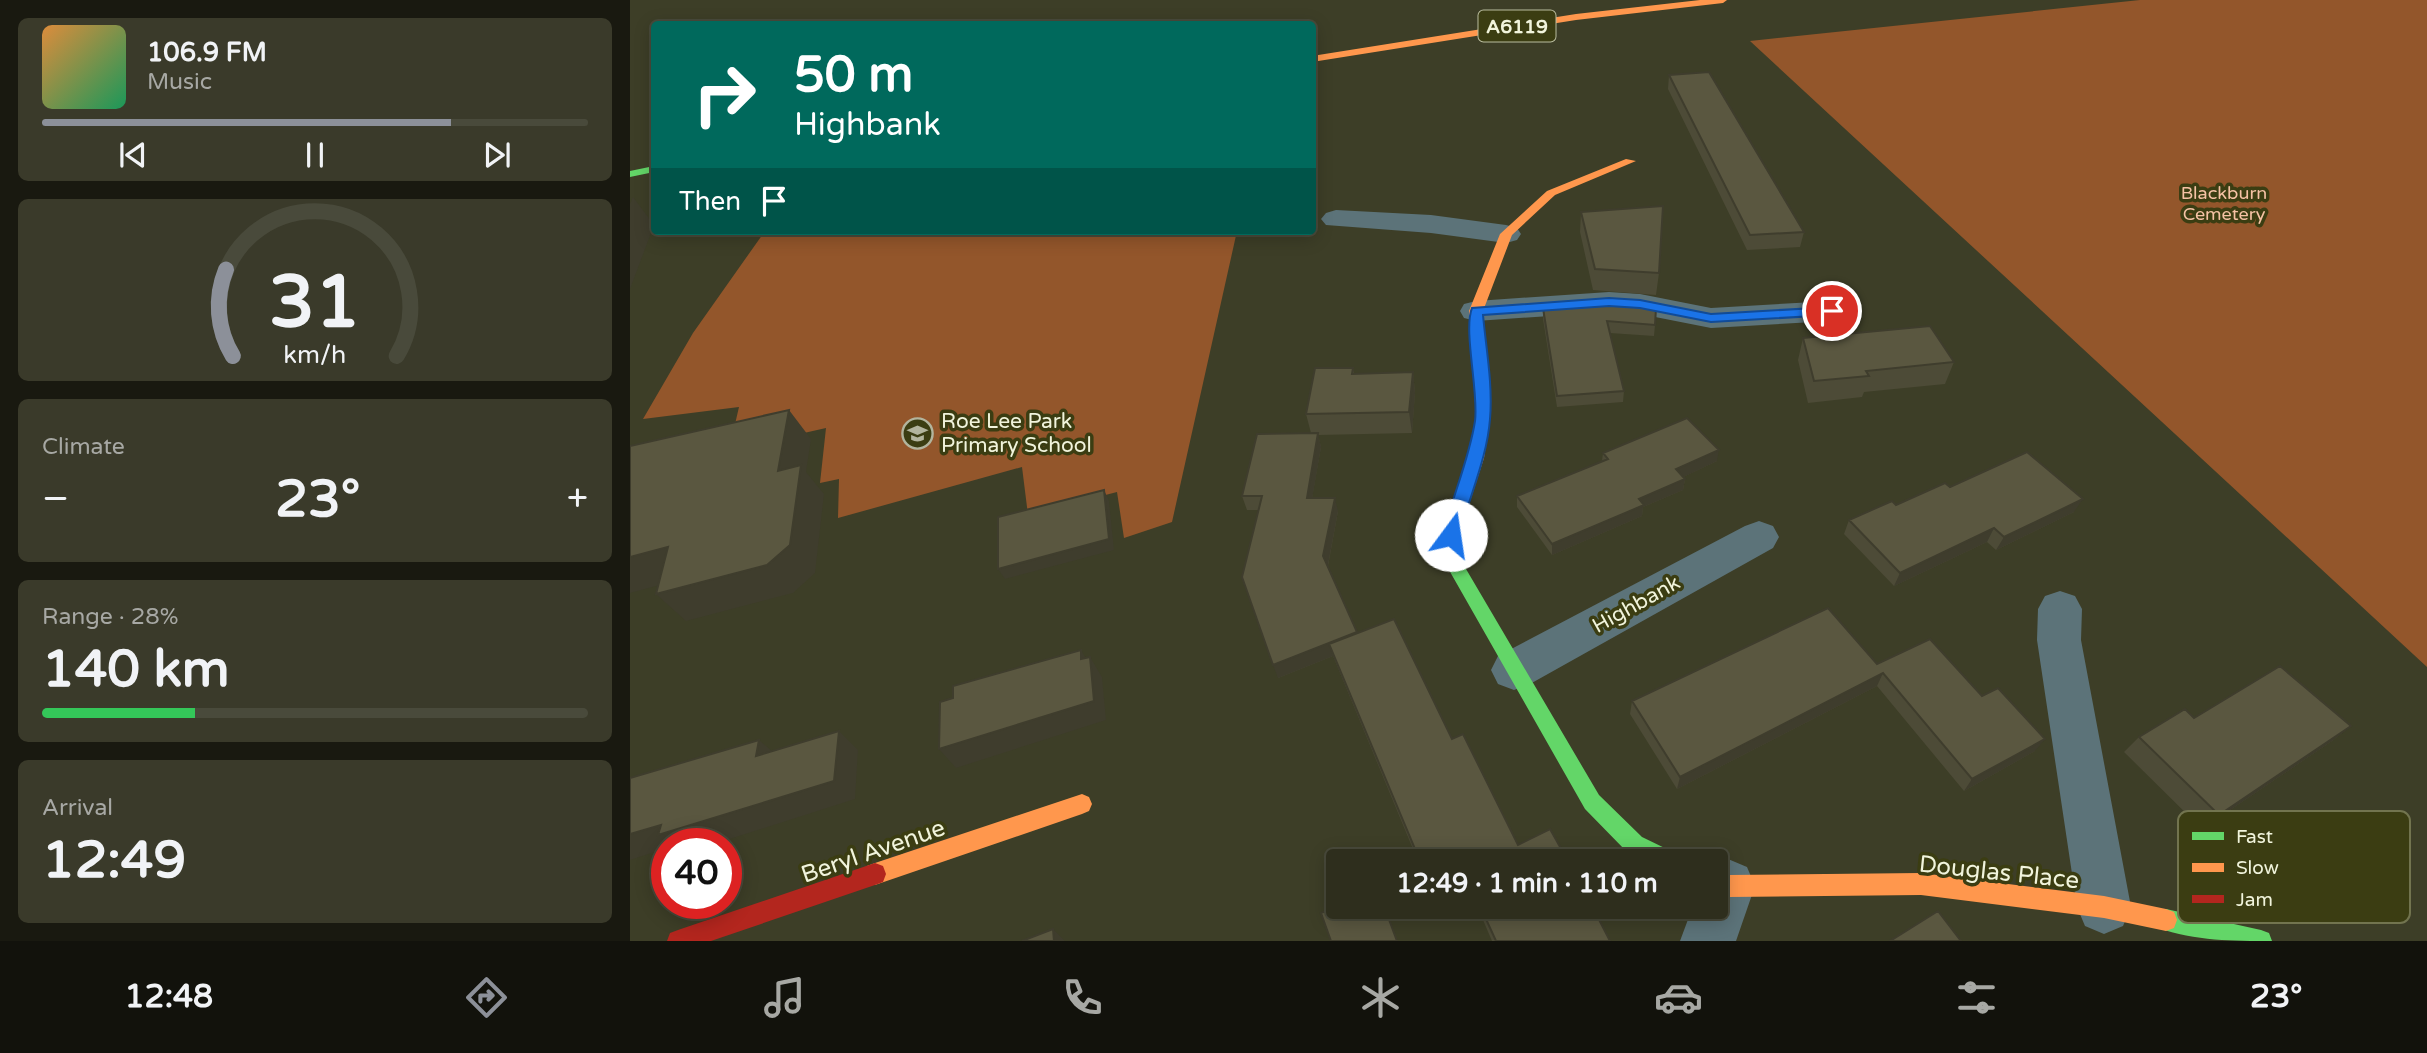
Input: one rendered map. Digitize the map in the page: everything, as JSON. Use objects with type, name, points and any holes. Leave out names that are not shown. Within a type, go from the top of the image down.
[{"type":"main road","name":"A6119","points":[[1316,58],[1563,19],[1723,0]]},
{"type":"main road","points":[[1630,162],[1551,193],[1506,234],[1476,311],[1483,418],[1476,458],[1459,503],[1451,535],[1458,570],[1592,802],[1634,844],[1644,849]]},
{"type":"main road","points":[[630,174],[651,170]]},
{"type":"main road","name":"Beryl Avenue","points":[[678,941],[1082,804]]},
{"type":"main road","name":"Douglas Place","points":[[1728,884],[1921,884],[2104,907],[2261,941]]},
{"type":"street","points":[[1336,219],[1431,225],[1506,234]]},
{"type":"street","points":[[1476,311],[1609,302],[1640,304],[1711,318],[1832,311]]},
{"type":"street","name":"Highbank","points":[[1514,670],[1759,537]]},
{"type":"street","points":[[2060,609],[2059,640],[2104,907]]},
{"type":"street","points":[[1708,941],[1714,919]]},
{"type":"green space","name":"Blackburn Cemetery","points":[[2140,0],[2427,0],[2427,667],[1750,41]]},
{"type":"green space","points":[[762,235],[1236,235],[1172,522],[1124,538],[1117,492],[1028,515],[1022,467],[838,518],[839,479],[820,483],[826,428],[729,450],[739,407],[643,419],[693,333]]},
{"type":"building","points":[[1709,72],[1804,232],[1750,235],[1669,75]]},
{"type":"building","points":[[1663,206],[1659,273],[1595,269],[1581,212]]},
{"type":"building","points":[[1610,304],[1656,308],[1655,325],[1607,321],[1624,391],[1557,396],[1543,308]]},
{"type":"building","points":[[1930,326],[1954,362],[1866,371],[1869,376],[1814,381],[1803,338]]},
{"type":"building","points":[[1315,368],[1353,368],[1352,374],[1413,372],[1409,412],[1306,414]]},
{"type":"building","points":[[789,410],[778,471],[801,465],[790,545],[767,565],[656,594],[668,547],[630,557],[630,446]]},
{"type":"building","points":[[1687,418],[1719,450],[1676,469],[1685,479],[1639,499],[1644,505],[1552,544],[1517,496],[1608,459],[1603,453]]},
{"type":"building","points":[[1318,433],[1307,498],[1335,498],[1323,556],[1357,632],[1273,665],[1242,577],[1262,496],[1242,496],[1257,434]]},
{"type":"building","points":[[2027,452],[2083,499],[2004,537],[1994,528],[1900,573],[1849,520],[1892,501],[1896,505],[1945,483],[1950,487]]},
{"type":"building","points":[[1104,490],[1109,539],[998,569],[998,517]]},
{"type":"building","points":[[1828,608],[1877,664],[1930,639],[1982,696],[1998,688],[2045,739],[1972,779],[1883,673],[1680,777],[1632,701]]},
{"type":"building","points":[[1394,619],[1452,739],[1463,734],[1518,845],[1550,829],[1561,849],[1415,849],[1329,644]]},
{"type":"building","points":[[1081,650],[1081,659],[1090,657],[1094,701],[939,749],[940,702],[953,698],[953,686]]},
{"type":"building","points":[[2280,666],[2351,726],[2225,811],[2215,811],[2139,737],[2185,709],[2194,718]]},
{"type":"building","points":[[839,731],[834,781],[681,828],[660,828],[661,825],[630,834],[630,778],[759,740],[756,756]]},
{"type":"building","points":[[1326,911],[1326,919],[1389,919],[1397,941],[1331,941],[1321,913]]},
{"type":"building","points":[[1938,911],[1961,941],[1890,941]]},
{"type":"building","points":[[1486,919],[1599,919],[1610,941],[1496,941]]},
{"type":"building","points":[[1053,929],[1054,941],[1022,941]]},
{"type":"traffic: fast","points":[[630,174],[651,170]]},
{"type":"traffic: fast","points":[[1454,550],[1458,570],[1592,802],[1634,844],[1644,849]]},
{"type":"traffic: fast","points":[[2166,920],[2178,923]]},
{"type":"traffic: fast","points":[[2180,923],[2261,941]]},
{"type":"traffic: slow","points":[[1316,58],[1576,17],[1723,0]]},
{"type":"traffic: slow","points":[[1454,550],[1451,535],[1476,458],[1483,418],[1476,311],[1506,234],[1551,193],[1630,161]]},
{"type":"traffic: slow","points":[[875,874],[1082,804]]},
{"type":"traffic: slow","points":[[1728,886],[1921,884],[2104,907],[2166,920]]},
{"type":"traffic: jam","points":[[678,941],[875,874]]},
{"type":"place","name":"Roe Lee Park Primary School","points":[[918,433]]},
{"type":"route","points":[[1451,535],[1459,503],[1476,458],[1483,418],[1476,311],[1609,302],[1640,304],[1711,318],[1832,311]]}]
